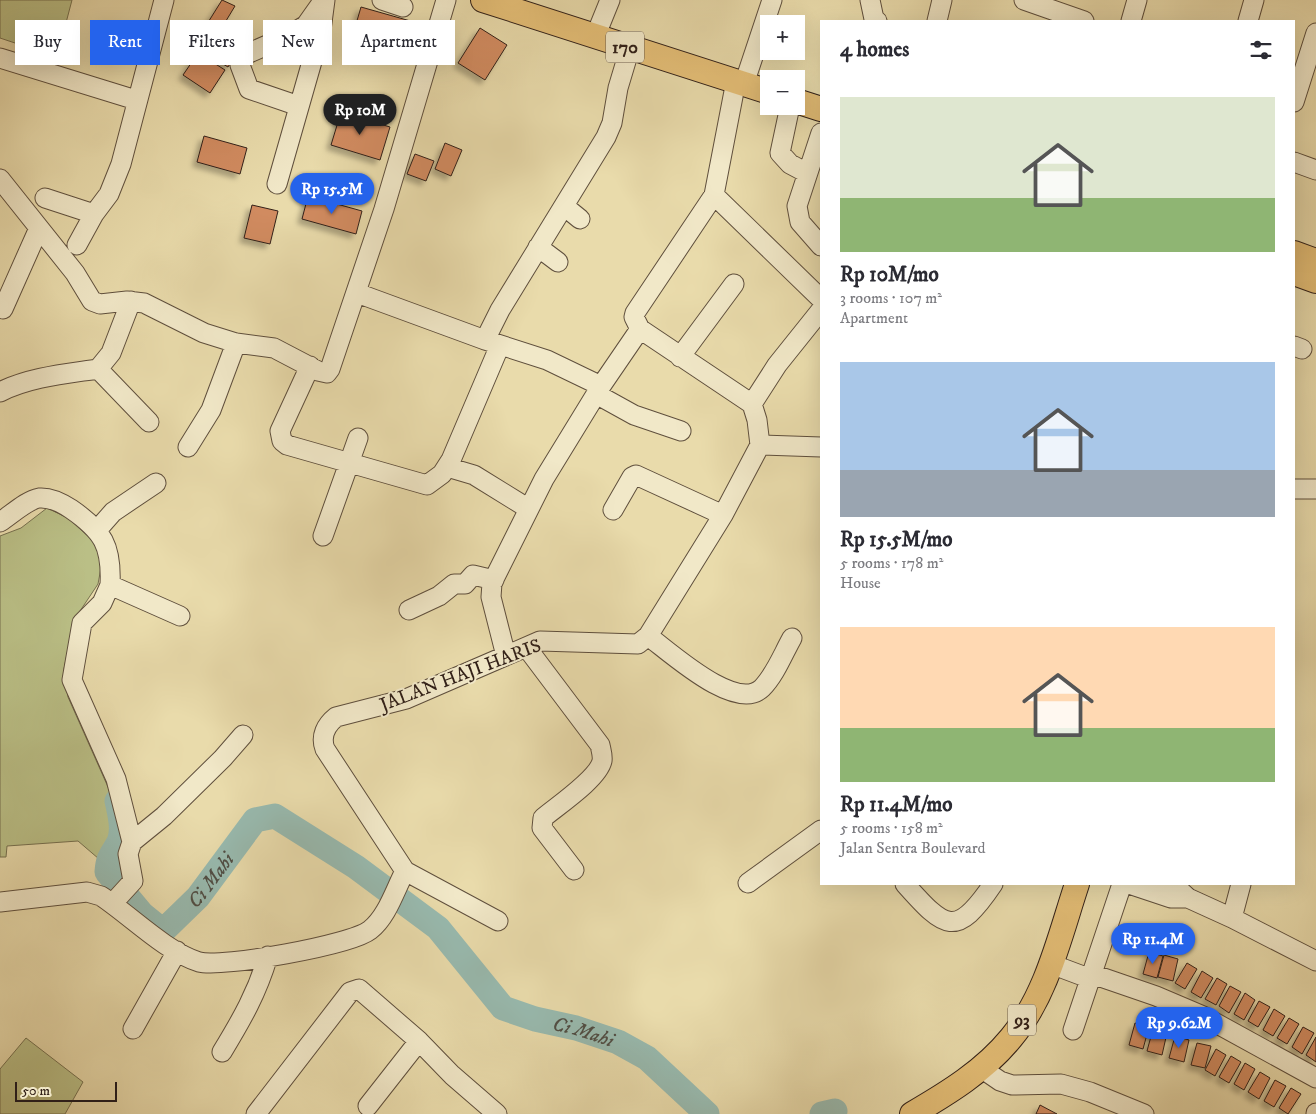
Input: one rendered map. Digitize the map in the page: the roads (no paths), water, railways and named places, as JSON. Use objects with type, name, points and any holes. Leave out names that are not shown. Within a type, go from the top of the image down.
[{"type":"main road","name":"170","points":[[483,0],[760,89]]},
{"type":"main road","points":[[805,104],[820,109]]},
{"type":"main road","points":[[1295,253],[1316,261]]},
{"type":"main road","points":[[1295,273],[1316,281]]},
{"type":"main road","name":"93","points":[[928,1110],[981,1068],[1012,1037],[1036,997],[1051,964],[1077,885]]},
{"type":"street","points":[[77,244],[94,214],[109,194],[118,171],[164,0]]},
{"type":"street","points":[[290,104],[249,89],[240,64],[240,57],[306,25],[324,0]]},
{"type":"street","points":[[277,184],[321,30],[324,0]]},
{"type":"street","points":[[382,0],[403,7]]},
{"type":"street","points":[[0,179],[75,273],[90,299],[144,303],[176,321],[236,343],[274,348],[323,373],[327,373],[357,293],[446,0]]},
{"type":"street","points":[[595,37],[610,0]]},
{"type":"street","points":[[772,0],[740,83],[714,195],[634,317],[640,329],[752,404],[757,420],[760,445],[723,515],[648,636],[712,683],[732,693],[748,694],[762,688],[792,638]]},
{"type":"street","points":[[870,0],[876,20]]},
{"type":"street","points":[[937,20],[942,0]]},
{"type":"street","points":[[1024,0],[1081,20]]},
{"type":"street","points":[[1130,20],[1137,0]]},
{"type":"street","points":[[1248,20],[1254,0]]},
{"type":"street","points":[[1295,90],[1315,42]]},
{"type":"street","points":[[310,366],[280,431],[280,437],[287,445],[427,485],[438,479],[447,467],[492,343],[500,310],[612,123],[618,88],[630,48]]},
{"type":"street","points":[[0,58],[136,100]]},
{"type":"street","points":[[788,115],[780,152],[790,164],[807,173]]},
{"type":"street","points":[[820,136],[799,196],[798,215],[806,231],[820,245]]},
{"type":"street","points":[[1295,162],[1316,170]]},
{"type":"street","points":[[714,195],[820,298]]},
{"type":"street","points":[[45,198],[94,214]]},
{"type":"street","points":[[564,206],[580,219]]},
{"type":"street","points":[[4,309],[39,228]]},
{"type":"street","points":[[538,248],[558,262]]},
{"type":"street","points":[[680,357],[734,284]]},
{"type":"street","points":[[357,293],[492,343],[546,360],[599,390],[634,415],[681,431]]},
{"type":"street","points":[[0,392],[13,386],[52,375],[98,369],[114,346],[116,302]]},
{"type":"street","points":[[752,404],[777,365],[820,311]]},
{"type":"street","points":[[506,656],[491,597],[494,580],[556,456],[640,329]]},
{"type":"street","points":[[188,447],[211,410],[236,343]]},
{"type":"street","points":[[98,369],[149,422]]},
{"type":"street","points":[[323,536],[358,438]]},
{"type":"street","points":[[760,445],[820,446]]},
{"type":"street","points":[[447,467],[474,475],[529,508]]},
{"type":"street","points":[[613,510],[636,475],[723,515]]},
{"type":"street","points":[[98,529],[113,512],[156,483]]},
{"type":"street","points":[[1295,489],[1316,489]]},
{"type":"street","points":[[0,522],[37,499],[46,498],[67,506],[98,529],[108,549],[110,586],[102,603],[82,623],[72,680],[116,779],[132,842]]},
{"type":"street","points":[[409,610],[439,596],[454,584],[465,584],[473,575],[494,580]]},
{"type":"street","points":[[110,586],[180,616]]},
{"type":"street","name":"JALAN HAJI HARIS","points":[[402,877],[324,748],[322,739],[326,727],[336,717],[406,699],[547,640],[630,646],[638,644],[648,636]]},
{"type":"street","points":[[527,648],[600,745],[602,751],[602,761],[595,774],[543,818],[541,823],[542,828],[574,870]]},
{"type":"street","points":[[120,896],[134,877],[128,854],[132,842],[164,816],[223,758],[243,735]]},
{"type":"street","points":[[748,883],[820,831]]},
{"type":"street","points":[[0,902],[87,892],[101,896],[120,896],[177,951],[198,961],[210,964],[268,956],[360,937],[378,923],[402,877],[498,921]]},
{"type":"street","points":[[906,885],[931,912],[944,920],[955,923],[965,919],[992,885]]},
{"type":"street","points":[[1073,1030],[1122,885]]},
{"type":"street","points":[[1132,885],[1171,898],[1188,898]]},
{"type":"street","points":[[1171,885],[1175,886],[1188,898],[1316,961]]},
{"type":"street","points":[[1232,918],[1241,885]]},
{"type":"street","points":[[133,1029],[177,951]]},
{"type":"street","points":[[222,1052],[246,1014],[258,989],[268,956]]},
{"type":"street","points":[[1051,964],[1091,979],[1156,996],[1203,1016],[1316,1078]]},
{"type":"street","points":[[256,1114],[354,990],[364,992],[419,1041],[452,1075],[497,1114]]},
{"type":"street","points":[[368,1106],[419,1041]]},
{"type":"street","points":[[981,1068],[1000,1081],[1012,1085],[1061,1084],[1090,1092],[1144,1114]]},
{"type":"waterway","name":"Ci Mahi","points":[[117,801],[121,832],[119,842],[109,859],[107,872],[142,914],[163,931],[198,897],[255,820],[275,816],[356,867],[438,928],[503,1008],[535,1019],[576,1028],[618,1042],[647,1058],[707,1114]]},
{"type":"waterway","name":"Ci Mahi","points":[[822,1114],[835,1111]]}]
